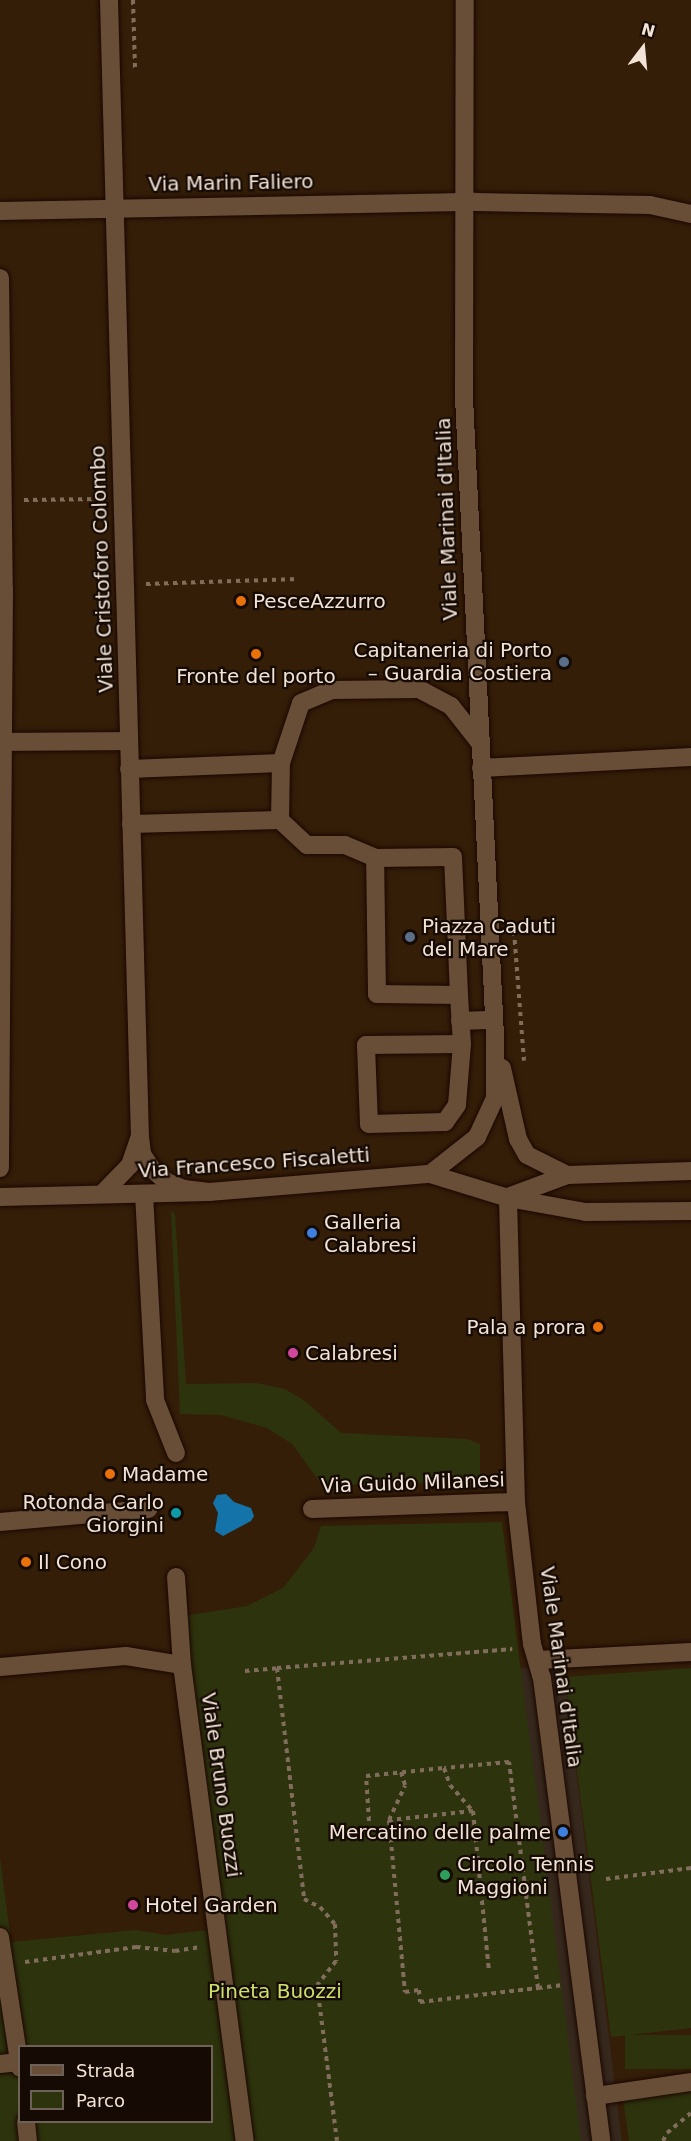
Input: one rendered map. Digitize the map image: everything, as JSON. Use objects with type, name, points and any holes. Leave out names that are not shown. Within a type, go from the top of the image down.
[{"type":"street","name":"Viale Cristoforo Colombo","points":[[109,0],[140,1137],[142,1154],[159,1176],[184,1189],[209,1192]]},
{"type":"street","name":"Viale Marinai d'Italia","points":[[430,1174],[464,1150],[484,1124],[495,1098],[495,1028],[464,398],[465,0]]},
{"type":"street","name":"Via Marin Faliero","points":[[0,211],[463,202],[650,205],[691,214]]},
{"type":"street","points":[[0,278],[3,500],[0,1168]]},
{"type":"street","points":[[280,820],[281,763],[301,703],[331,690],[419,689],[451,706],[480,743]]},
{"type":"street","points":[[2,742],[129,741]]},
{"type":"street","points":[[481,768],[691,758]]},
{"type":"street","points":[[129,769],[281,763]]},
{"type":"street","points":[[131,824],[280,820],[307,845],[345,845],[375,858],[486,857]]},
{"type":"street","points":[[453,857],[462,1044],[457,1105],[445,1122],[369,1124],[366,1046],[462,1044]]},
{"type":"street","points":[[375,858],[377,994],[459,995]]},
{"type":"street","points":[[460,1021],[495,1028]]},
{"type":"street","name":"Viale Marinai d'Italia","points":[[495,1028],[518,1139],[527,1155],[567,1175]]},
{"type":"street","name":"Viale Cristoforo Colombo","points":[[102,1194],[130,1165],[140,1137]]},
{"type":"street","points":[[508,1197],[567,1175],[691,1171]]},
{"type":"street","name":"Via Francesco Fiscaletti","points":[[0,1197],[209,1192],[430,1174],[508,1197],[586,1212],[691,1211]]},
{"type":"street","points":[[144,1194],[155,1400],[176,1453]]},
{"type":"street","name":"Viale Marinai d'Italia","points":[[508,1197],[516,1502],[532,1644],[538,1660],[601,2141]]},
{"type":"street","name":"Via Guido Milanesi","points":[[312,1509],[516,1502]]},
{"type":"street","points":[[0,1522],[148,1509]]},
{"type":"street","name":"Viale Bruno Buozzi","points":[[176,1577],[182,1665],[245,2141]]},
{"type":"street","points":[[538,1660],[691,1652]]},
{"type":"street","points":[[0,1667],[126,1656],[182,1665]]},
{"type":"street","points":[[0,1937],[18,2056]]},
{"type":"street","points":[[0,2064],[18,2062]]},
{"type":"street","points":[[595,2096],[691,2082]]},
{"type":"street","points":[[26,2123],[28,2141]]},
{"type":"path","points":[[3,500],[122,499]]},
{"type":"path","points":[[124,584],[299,579]]},
{"type":"path","points":[[245,1671],[517,1649],[538,1660]]},
{"type":"path","points":[[277,1668],[304,1899],[320,1907],[335,1924],[336,1961],[317,1985],[337,2141]]},
{"type":"path","points":[[369,1821],[366,1776],[401,1772],[509,1762],[538,1988],[420,2002],[419,1990],[405,1992],[389,1820],[405,1785],[401,1772]]},
{"type":"path","points":[[444,1768],[450,1785],[473,1812],[489,1970]]},
{"type":"path","points":[[389,1820],[473,1812]]},
{"type":"path","points":[[606,1879],[691,1868]]},
{"type":"path","points":[[4,1965],[136,1947],[175,1951],[219,1945]]},
{"type":"path","points":[[663,2141],[667,2133],[691,2113]]},
{"type":"shaded area","name":"Mercatino delle palme","points":[[563,1663],[622,2141],[577,2141],[519,1668]]},
{"type":"green space","points":[[171,1211],[175,1214],[186,1384],[256,1383],[285,1389],[305,1401],[341,1433],[467,1439],[480,1444],[480,1482],[322,1485],[292,1444],[267,1428],[221,1415],[180,1414]]},
{"type":"green space","name":"Pineta Buozzi","points":[[502,1522],[581,2141],[0,2141],[0,1857],[11,1942],[136,1930],[165,1935],[217,1929],[178,1617],[247,1606],[283,1588],[314,1548],[321,1526]]},
{"type":"green space","name":"Circolo Tennis Maggioni","points":[[691,1668],[691,2028],[611,2037],[565,1677]]},
{"type":"green space","points":[[625,2035],[691,2035],[691,2069],[625,2069]]},
{"type":"green space","points":[[691,2089],[691,2141],[629,2141],[623,2099]]},
{"type":"water","points":[[226,1494],[234,1502],[251,1508],[254,1516],[251,1521],[223,1536],[215,1531],[218,1513],[213,1503],[217,1495]]},
{"type":"place","name":"PesceAzzurro","points":[[241,601]]},
{"type":"place","name":"Fronte del porto","points":[[256,654]]},
{"type":"place","name":"Capitaneria di Porto – Guardia Costiera","points":[[564,662]]},
{"type":"place","name":"Piazza Caduti del Mare","points":[[410,937]]},
{"type":"place","name":"Galleria Calabresi","points":[[312,1233]]},
{"type":"place","name":"Pala a prora","points":[[598,1327]]},
{"type":"place","name":"Calabresi","points":[[293,1353]]},
{"type":"place","name":"Madame","points":[[110,1474]]},
{"type":"place","name":"Rotonda Carlo Giorgini","points":[[176,1513]]},
{"type":"place","name":"Il Cono","points":[[26,1562]]},
{"type":"place","name":"Mercatino delle palme","points":[[563,1832]]},
{"type":"place","name":"Circolo Tennis Maggioni","points":[[445,1875]]},
{"type":"place","name":"Hotel Garden","points":[[133,1905]]}]
